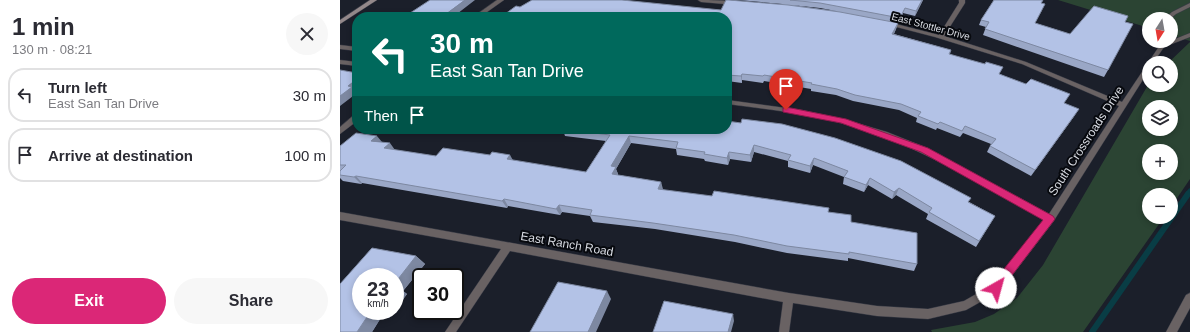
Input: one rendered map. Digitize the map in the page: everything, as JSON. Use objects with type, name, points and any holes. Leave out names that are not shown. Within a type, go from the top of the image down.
[{"type":"main road","points":[[355,12],[374,0]]},
{"type":"main road","points":[[340,22],[352,14]]},
{"type":"street","points":[[483,12],[501,0]]},
{"type":"street","points":[[701,0],[740,4]]},
{"type":"street","points":[[940,37],[962,3],[962,0]]},
{"type":"street","points":[[1176,12],[1190,5]]},
{"type":"street","name":"East Stottler Drive","points":[[883,23],[940,37],[1024,63],[1123,105]]},
{"type":"street","name":"South Crossroads Drive","points":[[1178,38],[1190,35]]},
{"type":"street","points":[[340,47],[352,48]]},
{"type":"street","points":[[340,62],[352,63]]},
{"type":"street","name":"South Crossroads Drive","points":[[789,298],[877,311],[928,314],[966,305],[996,288],[1050,219],[1142,76]]},
{"type":"street","points":[[732,103],[801,112],[843,121],[884,134],[924,150],[1050,219]]},
{"type":"street","points":[[340,131],[352,121]]},
{"type":"street","name":"East Ranch Road","points":[[340,216],[789,298]]},
{"type":"street","points":[[450,332],[508,246]]},
{"type":"street","points":[[784,332],[789,298]]},
{"type":"street","points":[[1171,332],[1190,298]]},
{"type":"green space","points":[[1058,0],[1190,0],[1190,41],[1178,37],[1178,12],[1142,12],[1142,26]]},
{"type":"green space","points":[[1190,42],[1190,179],[1178,197],[1178,188],[1142,188],[1142,224],[1159,224],[1083,332],[932,332],[931,330],[975,322],[994,314],[1017,298],[1043,265],[1144,92],[1178,92],[1178,56],[1175,56]]},
{"type":"building","points":[[430,0],[465,0],[449,12],[412,12]]},
{"type":"building","points":[[532,0],[622,0],[721,10],[726,0],[729,0],[788,5],[840,12],[898,23],[892,34],[951,50],[949,54],[985,64],[986,62],[1003,67],[999,74],[1026,84],[1031,79],[1070,94],[1064,103],[1079,109],[1035,170],[990,146],[996,139],[965,126],[962,131],[940,122],[938,124],[918,116],[921,112],[901,104],[855,95],[837,89],[811,84],[812,83],[764,75],[742,74],[741,76],[732,75],[732,12],[508,12],[516,6],[520,7]]},
{"type":"building","points":[[790,0],[922,0],[916,11],[905,8],[900,18],[820,3]]},
{"type":"building","points":[[994,0],[1043,0],[1041,3],[1045,4],[1035,23],[1070,34],[1094,6],[1128,16],[1125,22],[1133,24],[1108,70],[985,29],[989,22],[981,20]]},
{"type":"building","points":[[340,70],[352,72],[352,83],[348,86],[352,87],[340,96]]},
{"type":"building","points":[[742,119],[782,124],[835,138],[901,161],[971,198],[968,202],[995,216],[979,241],[929,212],[932,208],[899,188],[894,192],[870,178],[866,185],[844,177],[848,171],[814,158],[810,166],[788,160],[791,155],[754,145],[750,155],[729,152],[727,158],[704,154],[705,152],[676,148],[678,142],[629,136],[611,166],[616,167],[612,174],[661,182],[658,189],[712,196],[714,191],[829,208],[828,212],[851,215],[851,222],[917,233],[917,264],[849,252],[849,254],[787,246],[734,235],[590,215],[592,210],[559,205],[556,209],[504,199],[502,201],[356,176],[340,175],[340,171],[346,165],[340,165],[340,146],[355,134],[377,136],[371,141],[390,143],[384,148],[436,156],[443,148],[490,155],[492,152],[510,155],[507,159],[586,172],[610,135],[602,134],[732,134],[732,122],[741,123]]},
{"type":"building","points":[[372,248],[416,256],[404,271],[404,268],[354,268]]},
{"type":"building","points":[[352,270],[352,320],[365,320],[357,332],[340,332],[340,284]]},
{"type":"building","points":[[558,282],[607,291],[588,332],[530,332]]},
{"type":"building","points":[[664,301],[733,314],[728,332],[653,332]]},
{"type":"waterway","points":[[1187,195],[1190,191]]},
{"type":"waterway","points":[[1092,332],[1188,194]]},
{"type":"route","points":[[786,110],[843,121],[884,134],[924,150],[1050,219],[996,288]]}]
